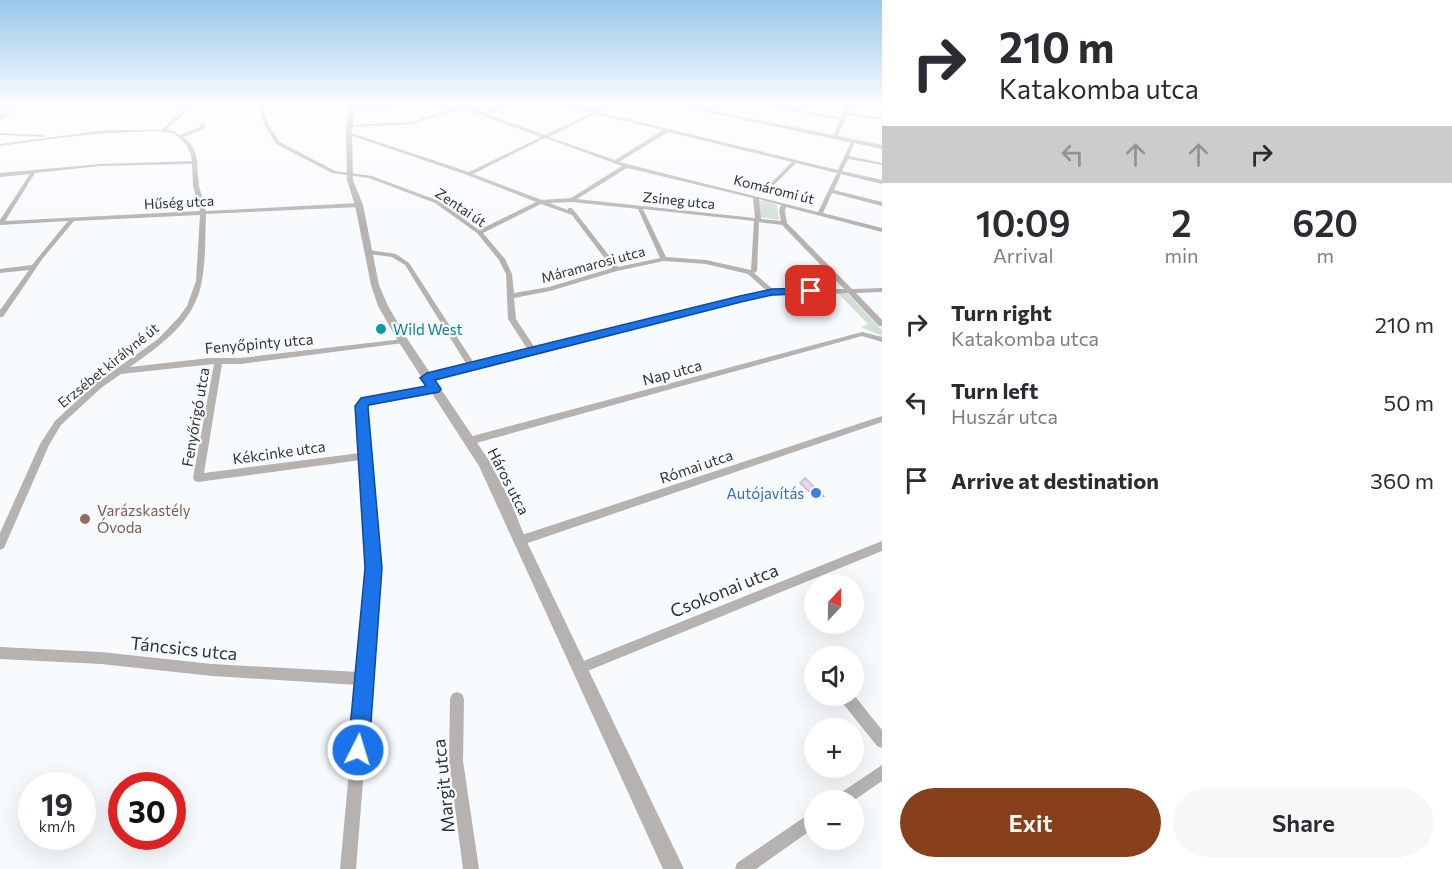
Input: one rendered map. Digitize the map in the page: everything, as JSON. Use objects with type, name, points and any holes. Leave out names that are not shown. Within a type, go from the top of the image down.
[{"type":"street","name":"Erzsébet királyné út","points":[[0,545],[51,433],[69,413],[117,372],[161,341],[177,325],[190,306],[199,281],[203,212],[196,186],[196,162],[189,145]]},
{"type":"street","name":"Zentai út","points":[[283,145],[334,172],[370,177],[437,202],[479,232],[502,259],[509,274],[512,319],[533,351]]},
{"type":"street","name":"Háros utca","points":[[350,145],[349,174],[382,306],[402,341],[484,463],[674,869]]},
{"type":"street","points":[[389,145],[573,214]]},
{"type":"street","points":[[469,174],[530,145]]},
{"type":"street","name":"Komáromi út","points":[[563,145],[626,166],[882,230]]},
{"type":"street","points":[[615,162],[643,145]]},
{"type":"street","points":[[727,145],[882,182]]},
{"type":"street","points":[[820,214],[852,145]]},
{"type":"street","points":[[846,157],[882,165]]},
{"type":"street","points":[[773,184],[795,161]]},
{"type":"street","points":[[0,175],[104,165],[196,162]]},
{"type":"street","points":[[616,269],[573,214],[568,201],[626,166]]},
{"type":"street","points":[[1,223],[34,171]]},
{"type":"street","points":[[832,191],[882,204]]},
{"type":"street","points":[[756,197],[754,271],[750,273],[772,292]]},
{"type":"street","points":[[479,232],[540,201]]},
{"type":"street","name":"Zsineg utca","points":[[540,201],[568,201],[784,223]]},
{"type":"street","points":[[784,204],[782,211],[784,223],[882,324]]},
{"type":"street","name":"Hűség utca","points":[[1,223],[358,205]]},
{"type":"street","points":[[640,208],[664,259]]},
{"type":"street","points":[[0,315],[34,267],[72,220]]},
{"type":"street","points":[[369,252],[394,255],[407,264],[472,366]]},
{"type":"street","name":"Máramarosi utca","points":[[511,296],[550,289],[616,269],[664,259],[706,262],[750,273]]},
{"type":"street","points":[[0,270],[34,267]]},
{"type":"street","points":[[348,869],[374,568],[361,406],[365,401],[430,383],[472,366],[772,292],[882,290]]},
{"type":"street","name":"Nap utca","points":[[469,441],[862,334],[882,340]]},
{"type":"street","name":"Fenyőpinty utca","points":[[117,372],[218,361],[240,361],[402,341]]},
{"type":"street","name":"Fenyőrigó utca","points":[[198,478],[218,361]]},
{"type":"street","name":"Római utca","points":[[519,541],[882,419]]},
{"type":"street","name":"Kékcinke utca","points":[[198,478],[364,456]]},
{"type":"street","name":"Csokonai utca","points":[[580,668],[882,546]]},
{"type":"street","name":"Táncsics utca","points":[[0,653],[101,658],[212,670],[364,679]]},
{"type":"street","name":"Margit utca","points":[[457,699],[456,761],[471,869]]},
{"type":"street","points":[[854,706],[882,741]]},
{"type":"street","points":[[857,790],[882,772]]},
{"type":"street","points":[[743,869],[804,826]]},
{"type":"green space","points":[[765,200],[777,205],[779,220],[760,217],[759,201]]},
{"type":"green space","points":[[838,293],[847,293],[882,330],[882,336],[861,327],[868,324]]},
{"type":"building","points":[[805,478],[824,496],[816,498],[800,483]]},
{"type":"place","name":"Wild West","points":[[381,329]]},
{"type":"place","name":"Autójavítás","points":[[816,493]]},
{"type":"place","name":"Varázskastély Óvoda","points":[[85,519]]},
{"type":"route","points":[[358,750],[374,568],[361,406],[365,401],[434,389],[427,378],[760,294],[811,291]]}]
